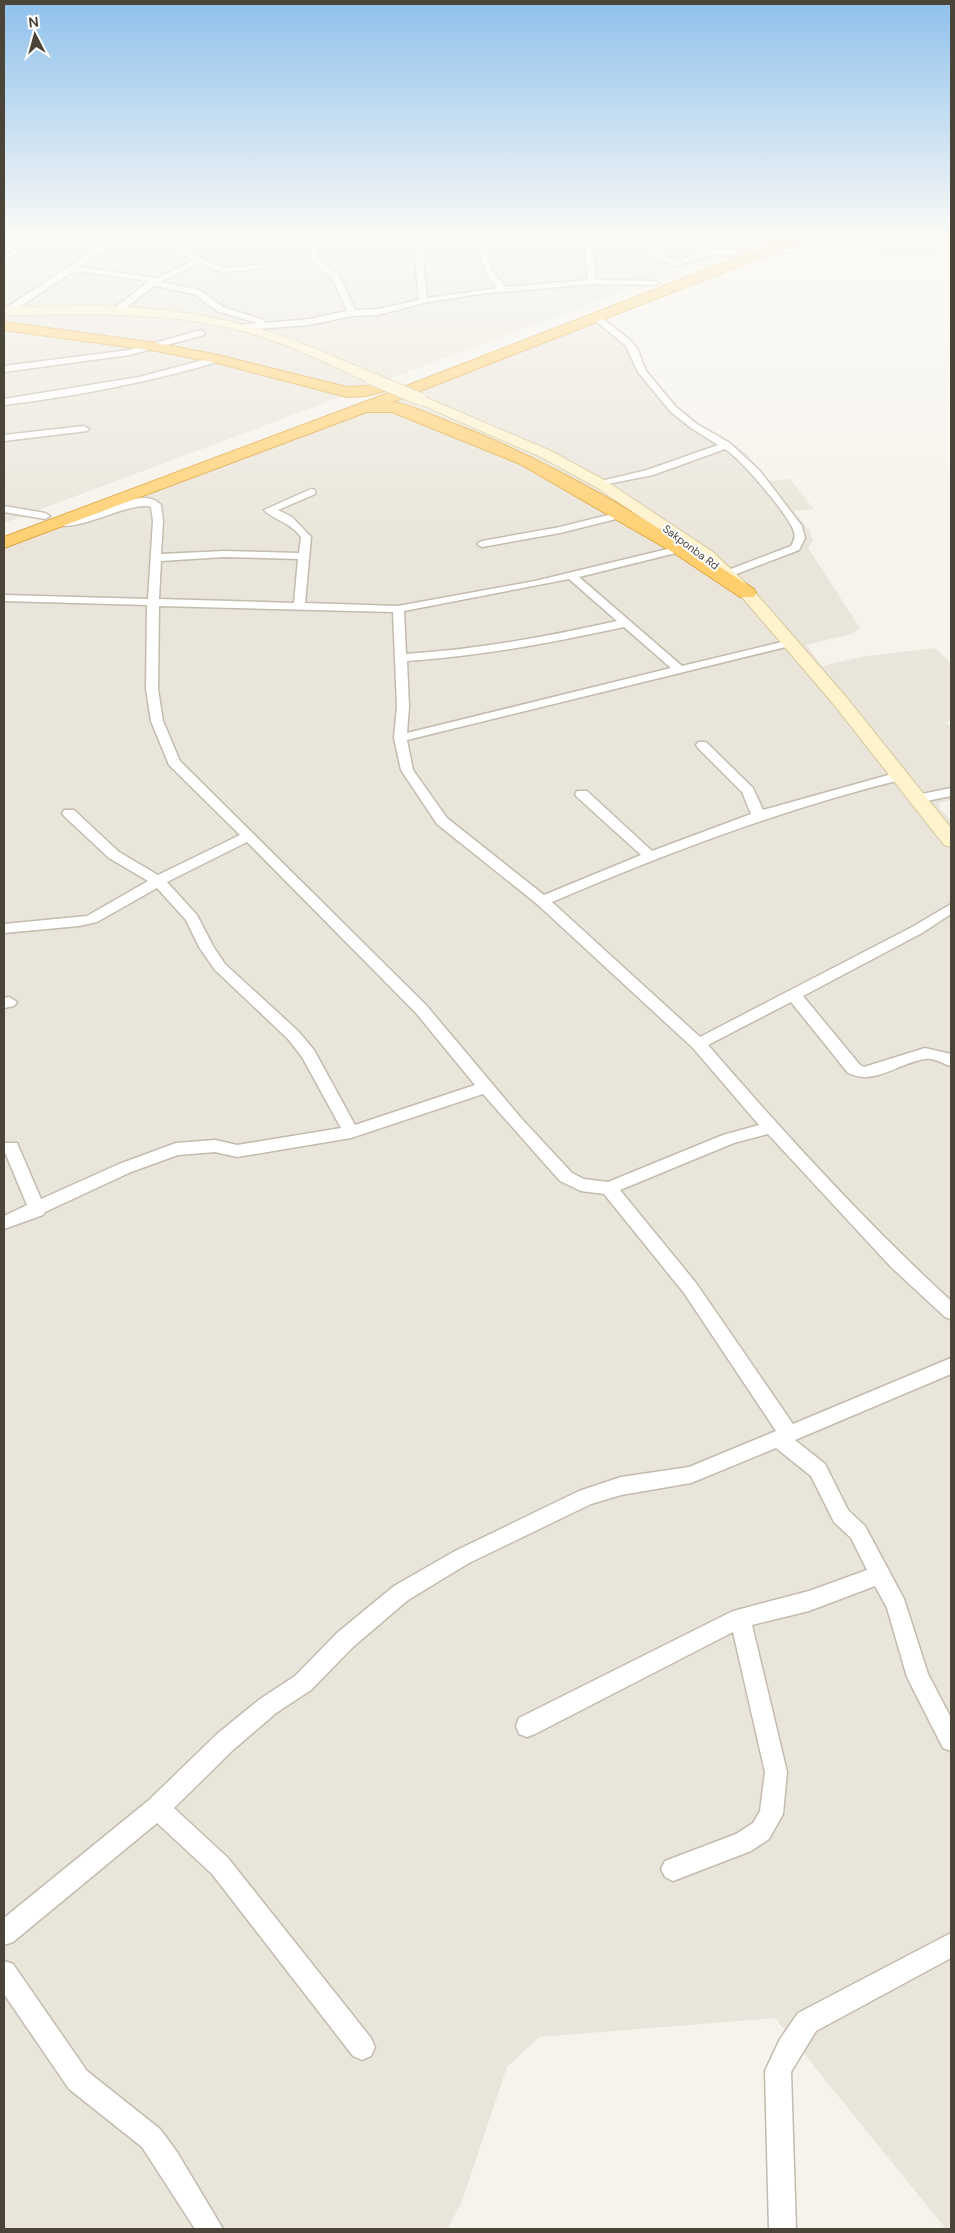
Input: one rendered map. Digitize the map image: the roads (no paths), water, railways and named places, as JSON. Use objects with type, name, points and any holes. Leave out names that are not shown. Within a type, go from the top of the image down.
[{"type":"highway","points":[[127,341],[166,346],[218,358],[347,392],[377,389],[507,341]]},
{"type":"highway","points":[[4,532],[51,519],[320,419],[452,373],[534,341]]},
{"type":"highway","points":[[320,419],[432,370]]},
{"type":"highway","points":[[394,407],[390,403],[397,397],[452,373]]},
{"type":"highway","points":[[320,419],[348,400],[350,396],[347,392]]},
{"type":"highway","points":[[320,419],[377,406],[394,407],[466,434],[526,460],[680,549],[747,593]]},
{"type":"highway","points":[[4,543],[51,519]]},
{"type":"main road","name":"Sakponba Rd","points":[[283,341],[546,454],[601,484],[706,555],[747,593],[841,702],[951,841]]},
{"type":"street","points":[[4,369],[166,346],[180,341]]},
{"type":"street","points":[[626,341],[634,350],[642,372],[673,409],[694,426],[727,445],[756,473],[797,526],[801,535],[800,542],[795,548],[727,574]]},
{"type":"street","points":[[4,402],[134,381],[218,358]]},
{"type":"street","points":[[4,438],[84,429]]},
{"type":"street","points":[[601,484],[611,480],[649,473],[727,445]]},
{"type":"street","points":[[299,607],[306,537],[288,519],[269,510],[311,492]]},
{"type":"street","points":[[4,509],[51,519],[95,517],[139,502],[153,503],[158,521],[153,604],[152,689],[157,721],[174,762],[188,780],[421,1009],[486,1087],[566,1177],[580,1185],[609,1188],[729,1138],[771,1126]]},
{"type":"street","points":[[482,544],[578,526],[620,515]]},
{"type":"street","points":[[4,598],[153,604],[398,609],[571,575],[680,549]]},
{"type":"street","points":[[155,558],[224,554],[304,556]]},
{"type":"street","points":[[571,575],[679,669]]},
{"type":"street","points":[[398,609],[403,706],[400,738],[407,770],[442,821],[542,902],[698,1044],[897,1262],[951,1312]]},
{"type":"street","points":[[400,658],[463,654],[525,645],[625,623]]},
{"type":"street","points":[[400,738],[790,643]]},
{"type":"street","points":[[702,745],[748,791],[758,815]]},
{"type":"street","points":[[542,902],[650,856],[758,815],[842,789],[899,776]]},
{"type":"street","points":[[917,798],[951,792]]},
{"type":"street","points":[[582,794],[650,856]]},
{"type":"street","points":[[69,813],[114,855],[158,881],[192,918],[206,947],[220,967],[293,1036],[308,1054],[351,1132]]},
{"type":"street","points":[[4,929],[79,922],[92,919],[158,881],[247,837]]},
{"type":"street","points":[[698,1044],[917,930],[951,908]]},
{"type":"street","points":[[793,994],[854,1070],[862,1073],[869,1072],[926,1053],[942,1056],[951,1062]]},
{"type":"street","points":[[4,1223],[125,1168],[176,1149],[215,1146],[237,1151],[351,1132],[486,1087]]},
{"type":"street","points":[[11,1148],[36,1210]]},
{"type":"street","points":[[609,1188],[690,1288],[783,1436],[818,1470],[841,1516],[858,1532],[882,1574],[897,1606],[918,1678],[951,1740]]},
{"type":"street","points":[[4,1933],[157,1808],[225,1742],[268,1706],[303,1683],[345,1640],[401,1593],[416,1584],[462,1557],[586,1497],[621,1486],[691,1476],[951,1366]]},
{"type":"street","points":[[527,1726],[740,1618],[809,1601],[882,1574]]},
{"type":"street","points":[[673,1869],[743,1843],[761,1831],[771,1814],[776,1772],[740,1618]]},
{"type":"street","points":[[157,1808],[220,1866],[362,2048]]},
{"type":"street","points":[[782,2229],[778,2071],[788,2048],[807,2022],[951,1945]]},
{"type":"street","points":[[4,1974],[78,2080],[151,2138],[168,2161],[210,2229]]}]
